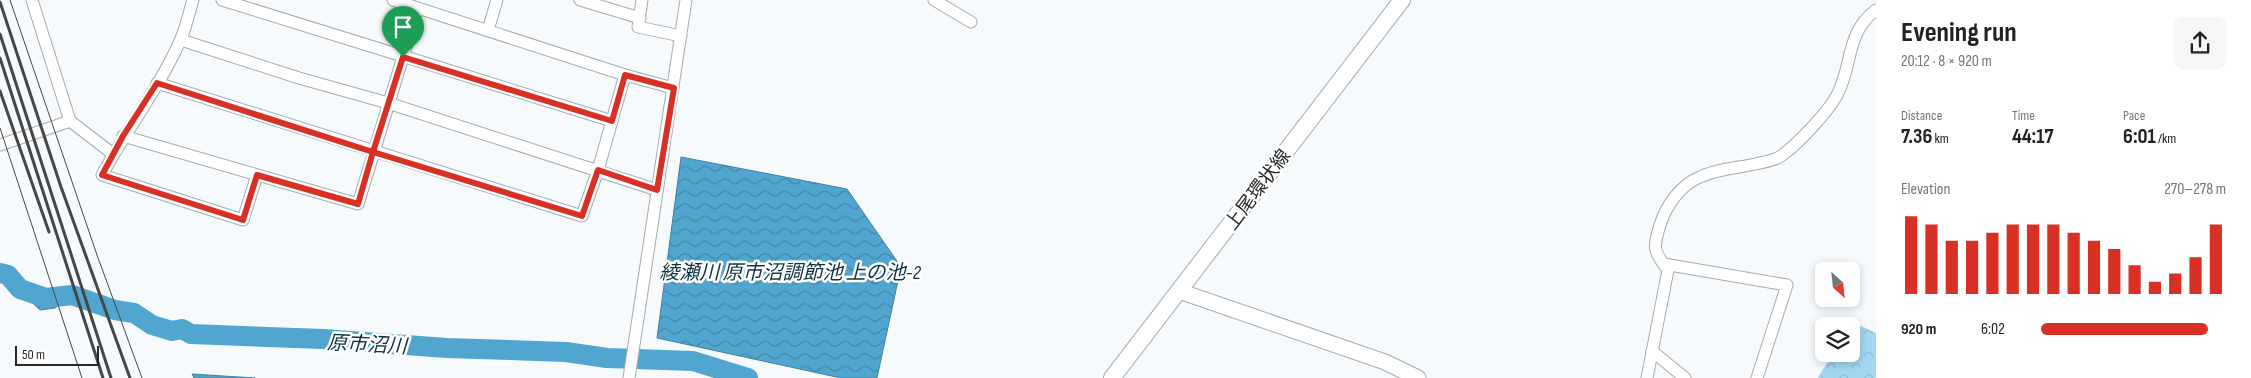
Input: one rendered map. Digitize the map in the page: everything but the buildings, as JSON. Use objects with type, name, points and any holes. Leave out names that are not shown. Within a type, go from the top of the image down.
[{"type":"main road","name":"上尾環状線","points":[[1112,378],[1402,0]]},
{"type":"street","points":[[32,0],[70,121],[113,154]]},
{"type":"street","points":[[222,0],[612,121]]},
{"type":"street","points":[[393,0],[625,75],[674,88]]},
{"type":"street","points":[[488,30],[497,0]]},
{"type":"street","points":[[580,0],[640,18]]},
{"type":"street","points":[[642,0],[638,28],[681,36]]},
{"type":"street","points":[[629,378],[686,0]]},
{"type":"street","points":[[934,0],[971,22]]},
{"type":"street","points":[[189,1],[180,40],[157,83],[123,136],[102,175],[243,220],[257,175]]},
{"type":"street","points":[[123,136],[358,204],[418,8]]},
{"type":"street","points":[[1647,378],[1668,270],[1656,254],[1654,244],[1664,214],[1672,198],[1699,177],[1779,158],[1794,146],[1838,94],[1853,40],[1869,16],[1876,10]]},
{"type":"street","points":[[180,40],[657,190]]},
{"type":"street","points":[[157,83],[582,216],[598,170],[625,75]]},
{"type":"street","points":[[0,145],[70,121]]},
{"type":"street","points":[[1664,264],[1787,285],[1757,378]]},
{"type":"street","points":[[1179,291],[1385,362],[1418,378]]},
{"type":"street","points":[[1652,351],[1685,378]]},
{"type":"green space","points":[[1860,326],[1876,333],[1876,378],[1818,378],[1827,362],[1860,362]]},
{"type":"water","name":"綾瀬川 原市沼調節池 上の池-2","points":[[681,157],[847,189],[901,267],[877,378],[841,378],[657,338]]},
{"type":"water","points":[[0,266],[24,283],[41,299],[63,292],[68,298],[55,308],[40,310],[0,272]]},
{"type":"water","points":[[192,374],[255,378],[194,378]]},
{"type":"waterway","name":"原市沼川","points":[[0,273],[8,275],[20,289],[46,298],[72,295],[115,310],[134,313],[152,325],[172,331],[182,329],[191,334],[323,339],[447,348],[566,352],[607,358],[693,361],[748,378]]},
{"type":"tram line","points":[[10,0],[97,255],[142,378]]},
{"type":"tram line","points":[[0,128],[82,378]]},
{"type":"railway","points":[[0,2],[61,187],[130,378]]},
{"type":"railway","points":[[0,34],[111,378]]},
{"type":"railway","points":[[0,58],[103,378]]},
{"type":"railway","points":[[0,91],[49,232]]},
{"type":"route","points":[[403,57],[373,152],[157,83],[123,136],[102,175],[243,220],[257,175],[358,204],[373,152],[582,216],[598,170],[657,190],[674,88],[625,75],[612,121],[403,57]]}]
